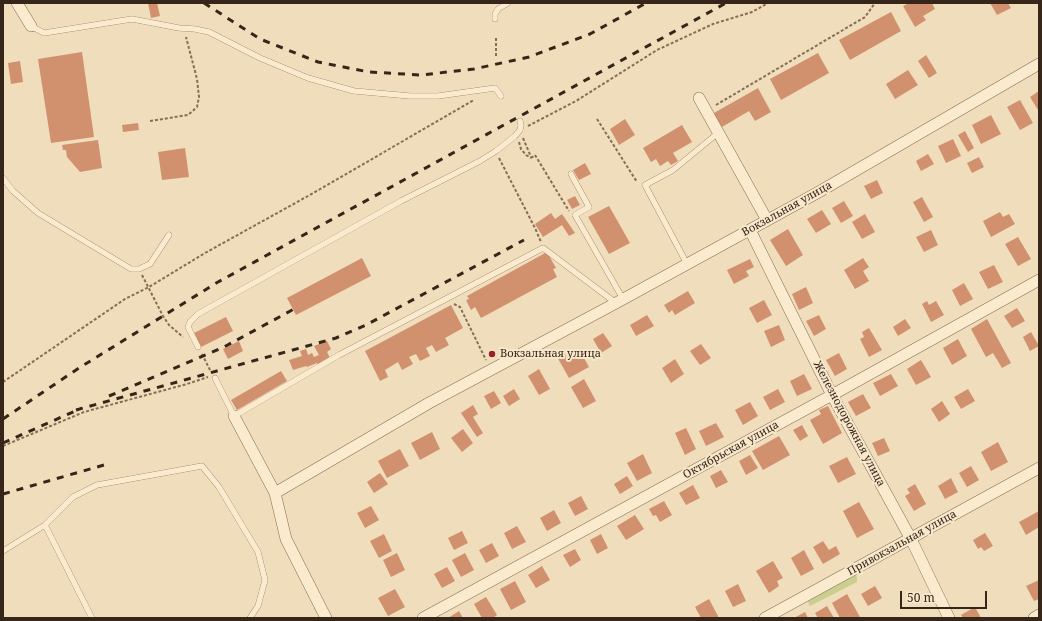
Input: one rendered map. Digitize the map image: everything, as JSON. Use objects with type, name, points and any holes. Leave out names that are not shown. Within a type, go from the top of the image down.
[{"type":"street","points":[[17,3],[31,26]]},
{"type":"street","name":"Вокзальная улица","points":[[275,493],[429,403],[620,301],[817,193],[1039,64]]},
{"type":"street","points":[[699,98],[767,220]]},
{"type":"street","name":"Железнодорожная улица","points":[[750,230],[832,395],[910,539],[949,618]]},
{"type":"street","name":"Октябрьская улица","points":[[422,618],[832,395],[1039,280]]},
{"type":"street","points":[[234,416],[275,493],[286,539],[326,618]]},
{"type":"street","name":"Привокзальная улица","points":[[765,618],[1039,468]]},
{"type":"street","points":[[1034,618],[1039,616]]},
{"type":"lane","points":[[495,19],[495,14],[498,9],[508,3]]},
{"type":"lane","points":[[31,26],[44,33],[132,19],[178,28],[196,29],[209,32],[260,58],[308,78],[354,91],[410,96],[438,96],[495,88],[501,96]]},
{"type":"lane","points":[[198,347],[188,326],[198,314],[401,201],[446,179],[496,151],[515,136],[520,130],[520,121]]},
{"type":"lane","points":[[687,264],[645,185],[673,170],[718,133]]},
{"type":"lane","points":[[571,174],[589,207],[575,215],[620,301]]},
{"type":"lane","points":[[3,178],[13,191],[38,213],[131,269],[138,269],[150,264],[169,234]]},
{"type":"lane","points":[[215,378],[234,416],[339,355],[543,248],[620,301]]},
{"type":"lane","points":[[3,551],[45,525],[73,497],[97,485],[202,466],[219,487],[258,552],[264,580],[258,606],[250,618]]},
{"type":"lane","points":[[45,525],[92,618]]},
{"type":"path","points":[[531,158],[521,149],[518,138],[520,130],[563,108],[657,50],[713,24],[752,12],[768,3]]},
{"type":"path","points":[[706,111],[865,17],[875,3]]},
{"type":"path","points":[[150,121],[188,115],[197,107],[199,97],[197,79],[187,38],[178,28]]},
{"type":"path","points":[[496,38],[496,57]]},
{"type":"path","points":[[3,382],[119,303],[475,99]]},
{"type":"path","points":[[597,119],[638,184],[645,185]]},
{"type":"path","points":[[520,130],[531,158]]},
{"type":"path","points":[[496,151],[535,228],[543,248]]},
{"type":"path","points":[[531,158],[535,155],[570,212],[575,215]]},
{"type":"path","points":[[138,269],[149,287],[156,305],[169,325],[198,347],[215,378]]},
{"type":"path","points":[[445,299],[460,307],[491,370]]},
{"type":"path","points":[[3,446],[84,412],[187,384],[207,377],[215,378]]},
{"type":"green space","points":[[852,572],[857,577],[857,582],[810,606],[805,596]]},
{"type":"building","points":[[148,3],[157,3],[160,16],[151,18]]},
{"type":"building","points":[[909,3],[932,3],[935,9],[923,16],[926,20],[915,27],[903,6]]},
{"type":"building","points":[[990,3],[1008,3],[1011,8],[997,15]]},
{"type":"building","points":[[891,12],[901,31],[850,60],[839,40]]},
{"type":"building","points":[[82,52],[94,137],[51,143],[38,59]]},
{"type":"building","points":[[818,53],[829,73],[781,100],[770,79]]},
{"type":"building","points":[[926,55],[937,73],[929,78],[918,61]]},
{"type":"building","points":[[20,61],[23,82],[11,84],[8,63]]},
{"type":"building","points":[[908,70],[918,85],[895,99],[886,84]]},
{"type":"building","points":[[758,88],[771,112],[755,121],[749,111],[722,127],[714,113]]},
{"type":"building","points":[[1039,91],[1039,110],[1038,110],[1030,97]]},
{"type":"building","points":[[1020,100],[1033,123],[1020,130],[1007,107]]},
{"type":"building","points":[[991,115],[1001,134],[981,144],[972,125]]},
{"type":"building","points":[[625,119],[635,135],[619,145],[610,129]]},
{"type":"building","points":[[138,123],[139,130],[123,132],[122,125]]},
{"type":"building","points":[[682,125],[692,142],[673,153],[678,161],[671,165],[668,161],[660,166],[656,159],[651,162],[643,148]]},
{"type":"building","points":[[965,131],[974,148],[968,152],[958,135]]},
{"type":"building","points":[[953,139],[961,156],[946,163],[938,146]]},
{"type":"building","points":[[98,140],[102,168],[80,172],[67,157],[66,150],[63,150],[62,145]]},
{"type":"building","points":[[185,148],[189,177],[162,180],[158,152]]},
{"type":"building","points":[[928,154],[934,164],[921,171],[916,161]]},
{"type":"building","points":[[979,157],[984,167],[972,173],[967,163]]},
{"type":"building","points":[[585,163],[591,174],[579,180],[573,170]]},
{"type":"building","points":[[877,180],[883,193],[871,199],[864,186]]},
{"type":"building","points":[[575,196],[580,205],[572,209],[567,200]]},
{"type":"building","points":[[922,197],[933,217],[924,222],[913,202]]},
{"type":"building","points":[[844,201],[853,216],[841,223],[832,208]]},
{"type":"building","points":[[609,206],[630,243],[609,254],[588,217]]},
{"type":"building","points":[[822,210],[831,224],[816,233],[807,219]]},
{"type":"building","points":[[1000,212],[1003,217],[1009,214],[1015,224],[991,237],[983,221]]},
{"type":"building","points":[[551,213],[555,219],[562,214],[575,233],[569,236],[562,225],[543,237],[535,224]]},
{"type":"building","points":[[865,214],[875,232],[862,239],[852,222]]},
{"type":"building","points":[[788,229],[803,255],[786,266],[770,240]]},
{"type":"building","points":[[931,230],[938,245],[924,252],[916,237]]},
{"type":"building","points":[[1018,237],[1031,259],[1018,266],[1005,244]]},
{"type":"building","points":[[547,252],[556,268],[553,269],[557,277],[481,318],[475,307],[471,310],[466,300],[469,299],[467,296]]},
{"type":"building","points":[[362,258],[371,276],[296,315],[287,298]]},
{"type":"building","points":[[863,258],[869,267],[863,271],[869,281],[855,289],[844,270]]},
{"type":"building","points":[[750,259],[754,267],[746,271],[749,276],[734,284],[727,270]]},
{"type":"building","points":[[994,265],[1003,282],[988,289],[979,272]]},
{"type":"building","points":[[964,283],[973,299],[960,306],[952,290]]},
{"type":"building","points":[[806,287],[813,303],[799,310],[792,294]]},
{"type":"building","points":[[688,291],[695,303],[675,315],[672,310],[669,313],[664,305]]},
{"type":"building","points":[[764,300],[772,315],[757,323],[749,308]]},
{"type":"building","points":[[927,301],[929,305],[936,301],[944,315],[931,322],[922,304]]},
{"type":"building","points":[[451,305],[463,328],[445,338],[449,345],[436,352],[432,345],[426,348],[430,356],[420,361],[416,354],[409,357],[413,364],[402,370],[398,362],[385,370],[388,377],[380,381],[365,351]]},
{"type":"building","points":[[1017,308],[1025,321],[1012,328],[1004,316]]},
{"type":"building","points":[[647,315],[654,326],[636,336],[630,325]]},
{"type":"building","points":[[819,315],[826,329],[814,336],[806,321]]},
{"type":"building","points":[[226,317],[233,331],[201,347],[194,333]]},
{"type":"building","points":[[905,319],[911,328],[898,336],[893,327]]},
{"type":"building","points":[[987,319],[1011,363],[1002,368],[993,353],[986,357],[971,329]]},
{"type":"building","points":[[779,325],[785,340],[771,347],[764,331]]},
{"type":"building","points":[[869,328],[882,350],[869,357],[860,339],[864,337],[862,332]]},
{"type":"building","points":[[1031,332],[1039,346],[1030,351],[1023,337]]},
{"type":"building","points":[[603,333],[612,346],[601,353],[593,339]]},
{"type":"building","points":[[958,339],[967,356],[952,365],[943,348]]},
{"type":"building","points":[[239,341],[243,351],[228,359],[223,349]]},
{"type":"building","points":[[327,341],[331,349],[327,352],[330,358],[318,365],[317,363],[293,370],[289,360],[302,356],[300,351],[306,349],[308,355],[312,353],[314,357],[319,355],[314,346]]},
{"type":"building","points":[[701,344],[711,358],[700,365],[690,351]]},
{"type":"building","points":[[563,351],[567,358],[580,351],[589,367],[569,378],[556,355]]},
{"type":"building","points":[[839,353],[847,369],[835,376],[826,360]]},
{"type":"building","points":[[675,359],[684,374],[671,383],[662,368]]},
{"type":"building","points":[[921,360],[931,377],[916,385],[907,369]]},
{"type":"building","points":[[539,369],[550,389],[539,395],[528,376]]},
{"type":"building","points":[[281,371],[287,381],[237,410],[231,400]]},
{"type":"building","points":[[804,374],[812,389],[797,396],[790,381]]},
{"type":"building","points":[[891,374],[898,386],[880,396],[873,383]]},
{"type":"building","points":[[584,379],[596,401],[583,408],[571,387]]},
{"type":"building","points":[[514,389],[520,399],[509,406],[503,396]]},
{"type":"building","points":[[778,389],[785,402],[770,410],[763,397]]},
{"type":"building","points":[[968,389],[975,401],[961,409],[954,397]]},
{"type":"building","points":[[494,391],[501,403],[491,409],[484,396]]},
{"type":"building","points":[[863,394],[871,408],[856,416],[848,402]]},
{"type":"building","points":[[942,401],[950,414],[939,422],[931,409]]},
{"type":"building","points":[[750,402],[758,416],[743,425],[735,410]]},
{"type":"building","points":[[473,405],[478,414],[473,417],[483,433],[477,437],[461,413]]},
{"type":"building","points":[[828,406],[842,433],[823,444],[810,420],[821,414],[819,410]]},
{"type":"building","points":[[716,423],[724,437],[706,446],[699,431]]},
{"type":"building","points":[[802,425],[808,436],[800,441],[793,430]]},
{"type":"building","points":[[686,428],[696,449],[685,455],[675,433]]},
{"type":"building","points":[[463,429],[473,443],[462,452],[451,438]]},
{"type":"building","points":[[432,432],[440,449],[420,460],[411,443]]},
{"type":"building","points":[[779,436],[790,455],[763,470],[752,451]]},
{"type":"building","points":[[884,438],[890,451],[878,456],[872,443]]},
{"type":"building","points":[[998,442],[1008,462],[991,471],[981,452]]},
{"type":"building","points":[[400,449],[409,466],[387,478],[378,461]]},
{"type":"building","points":[[643,454],[652,473],[637,481],[627,463]]},
{"type":"building","points":[[750,455],[758,468],[746,475],[739,461]]},
{"type":"building","points":[[847,457],[856,474],[838,483],[829,466]]},
{"type":"building","points":[[971,466],[979,480],[967,487],[959,473]]},
{"type":"building","points":[[721,470],[728,482],[716,488],[710,476]]},
{"type":"building","points":[[380,473],[388,484],[374,493],[367,482]]},
{"type":"building","points":[[627,476],[633,486],[620,494],[614,484]]},
{"type":"building","points":[[951,478],[958,492],[945,499],[938,486]]},
{"type":"building","points":[[915,484],[926,504],[914,511],[905,496],[910,493],[907,489]]},
{"type":"building","points":[[693,485],[700,498],[686,505],[679,493]]},
{"type":"building","points":[[581,496],[588,509],[575,516],[568,503]]},
{"type":"building","points":[[664,501],[672,515],[660,522],[656,515],[653,516],[649,509]]},
{"type":"building","points":[[859,502],[874,529],[857,538],[843,511]]},
{"type":"building","points":[[371,506],[379,520],[365,528],[357,513]]},
{"type":"building","points":[[554,510],[561,523],[547,531],[540,518]]},
{"type":"building","points":[[1039,511],[1039,527],[1026,535],[1019,522]]},
{"type":"building","points":[[635,515],[644,529],[626,540],[617,526]]},
{"type":"building","points":[[517,526],[526,542],[512,549],[504,533]]},
{"type":"building","points":[[462,531],[468,543],[454,550],[448,538]]},
{"type":"building","points":[[985,533],[993,546],[984,551],[981,547],[978,549],[973,540]]},
{"type":"building","points":[[384,534],[392,551],[379,558],[370,541]]},
{"type":"building","points":[[601,534],[608,548],[597,554],[590,540]]},
{"type":"building","points":[[823,541],[829,550],[836,546],[840,554],[823,564],[813,547]]},
{"type":"building","points":[[492,543],[499,556],[486,563],[479,550]]},
{"type":"building","points":[[575,549],[581,560],[570,567],[563,555]]},
{"type":"building","points":[[804,550],[814,569],[801,576],[791,558]]},
{"type":"building","points":[[397,553],[405,570],[391,577],[383,560]]},
{"type":"building","points":[[465,553],[474,570],[461,577],[452,560]]},
{"type":"building","points":[[773,561],[783,578],[777,581],[779,586],[769,593],[756,571]]},
{"type":"building","points":[[542,566],[550,580],[536,588],[528,575]]},
{"type":"building","points":[[447,567],[455,581],[442,588],[434,574]]},
{"type":"building","points":[[1039,580],[1039,599],[1034,601],[1026,586]]},
{"type":"building","points":[[515,581],[526,602],[511,610],[500,589]]},
{"type":"building","points":[[738,584],[746,601],[733,607],[725,591]]},
{"type":"building","points":[[875,586],[882,598],[868,606],[861,594]]},
{"type":"building","points":[[395,589],[405,607],[388,616],[378,598]]},
{"type":"building","points":[[847,594],[860,617],[840,618],[832,603]]},
{"type":"building","points":[[486,597],[497,615],[493,618],[482,618],[474,604]]},
{"type":"building","points":[[709,599],[719,618],[701,618],[695,607]]},
{"type":"building","points":[[827,606],[834,618],[818,618],[815,613]]},
{"type":"building","points":[[975,607],[981,618],[963,618],[961,615]]},
{"type":"building","points":[[459,611],[463,618],[448,618]]},
{"type":"building","points":[[805,612],[808,618],[794,618]]},
{"type":"railway","points":[[204,3],[260,39],[318,62],[369,72],[421,75],[474,69],[529,57],[590,34],[646,3]]},
{"type":"railway","points":[[3,419],[79,368],[218,282],[726,3]]},
{"type":"railway","points":[[76,410],[336,338],[366,325],[524,240]]},
{"type":"railway","points":[[109,396],[224,347],[294,309]]},
{"type":"railway","points":[[3,443],[82,408]]},
{"type":"railway","points":[[3,494],[104,465]]},
{"type":"place","name":"Вокзальная улица","points":[[492,354]]}]
